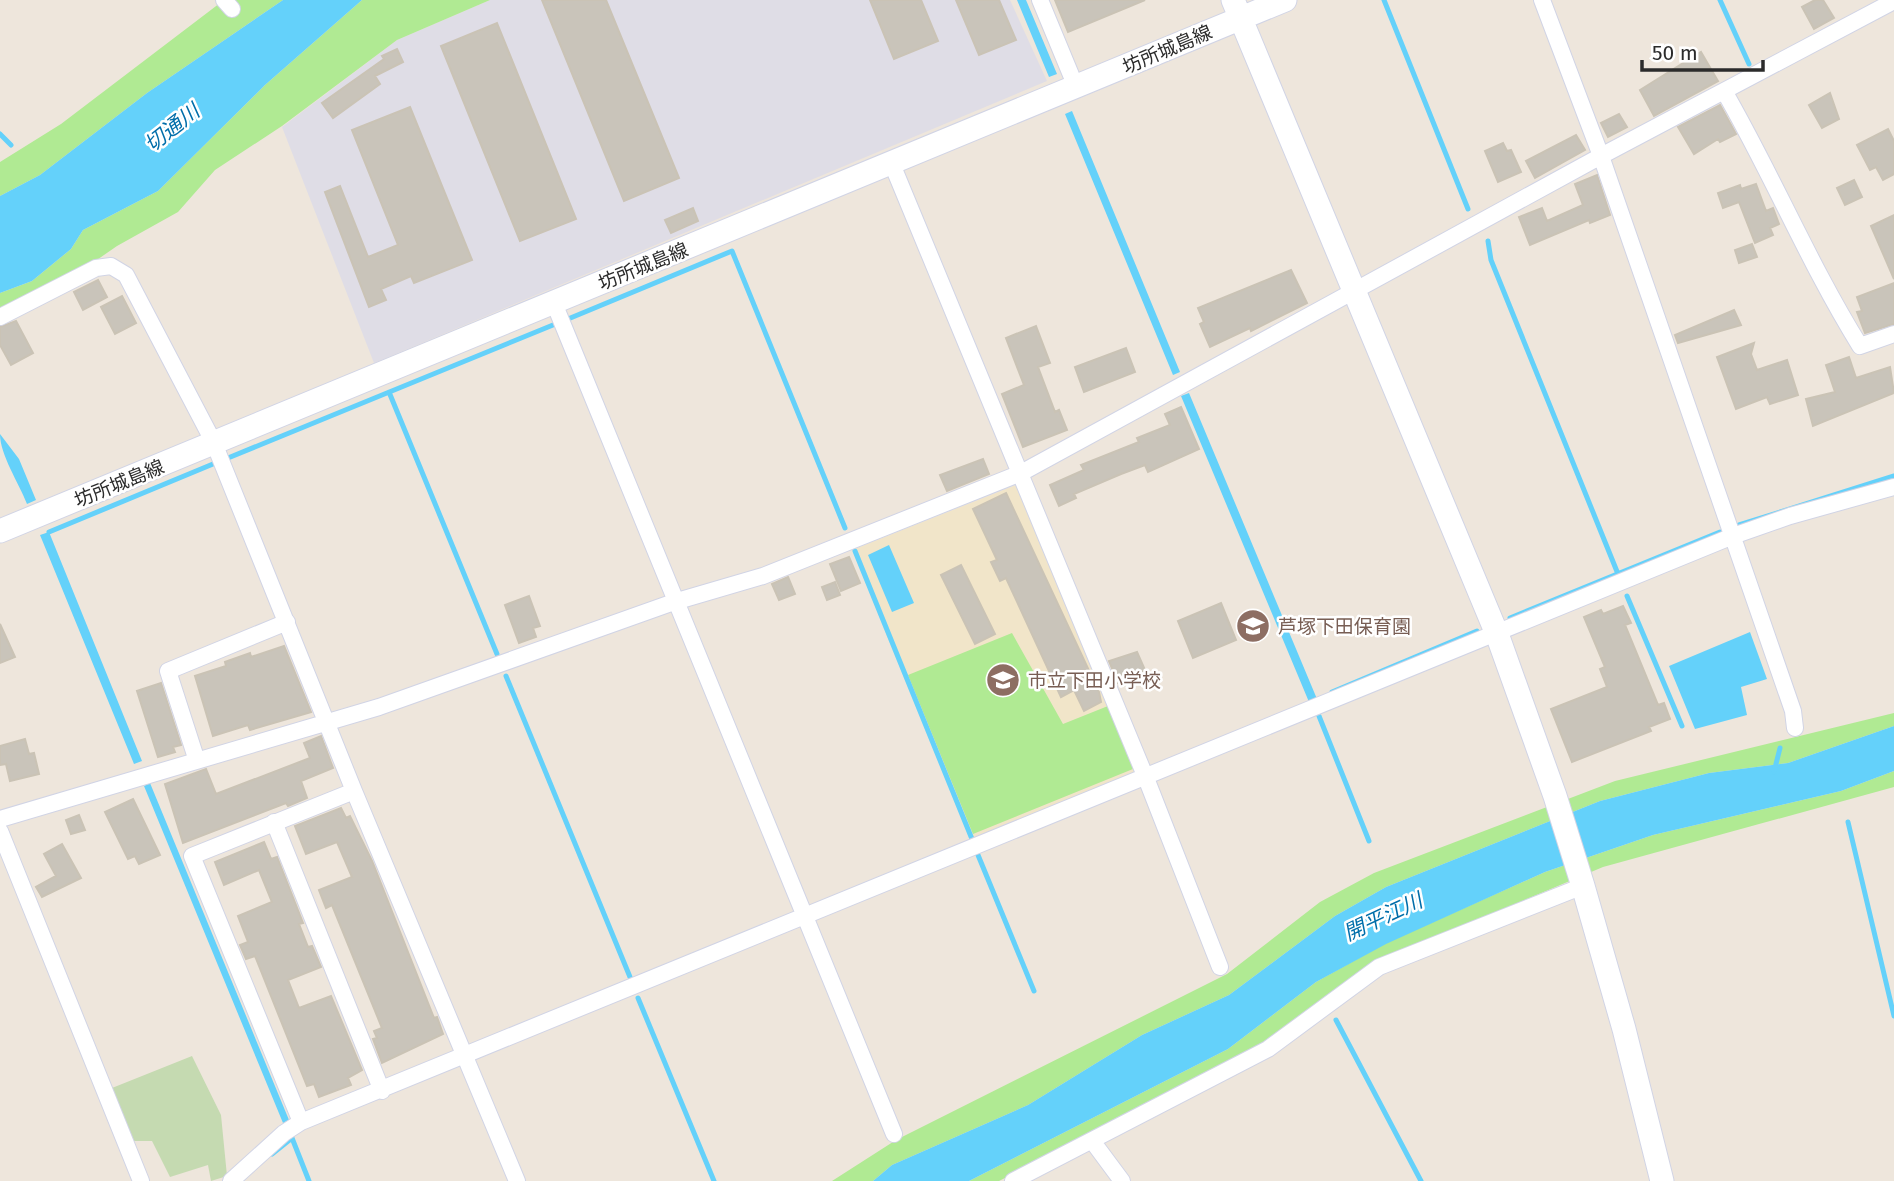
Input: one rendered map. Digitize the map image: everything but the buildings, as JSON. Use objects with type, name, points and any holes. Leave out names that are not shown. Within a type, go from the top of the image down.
[{"type":"main road","name":"坊所城島線","points":[[0,531],[1076,87],[1237,9],[1285,0]]},
{"type":"main road","points":[[1237,9],[1497,634],[1557,802],[1582,882],[1625,1029],[1662,1181]]},
{"type":"street","points":[[1040,0],[1076,87]]},
{"type":"street","points":[[1542,0],[1601,156],[1793,711],[1795,728]]},
{"type":"street","points":[[0,819],[328,722],[495,667],[674,602],[763,576],[1021,473],[1601,156],[1894,1]]},
{"type":"street","points":[[1724,91],[1756,148],[1833,303],[1860,346],[1894,334]]},
{"type":"street","points":[[892,164],[1146,778],[1220,967]]},
{"type":"street","points":[[0,317],[96,268],[111,266],[127,275],[214,443],[354,791],[517,1181]]},
{"type":"street","points":[[554,303],[674,602],[894,1134]]},
{"type":"street","points":[[231,1181],[284,1133],[302,1122],[1733,536],[1790,516],[1894,487]]},
{"type":"street","points":[[197,761],[168,671],[287,622]]},
{"type":"street","points":[[302,1122],[192,856],[354,791]]},
{"type":"street","points":[[274,822],[382,1091]]},
{"type":"street","points":[[0,831],[141,1181]]},
{"type":"street","points":[[1013,1181],[1093,1142],[1268,1049],[1379,967],[1582,882]]},
{"type":"street","points":[[1093,1142],[1122,1181]]},
{"type":"shaded area","points":[[490,0],[1010,0],[1047,81],[374,363],[282,127],[397,40]]},
{"type":"shaded area","name":"市立下田小学校","points":[[1021,483],[1140,772],[971,841],[852,550]]},
{"type":"green space","points":[[224,0],[283,0],[147,93],[40,175],[0,196],[0,162],[61,124]]},
{"type":"green space","points":[[362,0],[490,0],[397,40],[282,126],[215,170],[178,212],[117,246],[78,273],[0,311],[0,293],[32,281],[71,249],[83,230],[158,191],[265,85]]},
{"type":"green space","points":[[1012,633],[1063,724],[1108,706],[1133,769],[973,834],[908,675]]},
{"type":"green space","points":[[1894,713],[1894,726],[1788,763],[1709,773],[1600,801],[1386,887],[1335,916],[1229,995],[1142,1035],[1028,1105],[892,1165],[873,1181],[832,1181],[896,1140],[1227,974],[1320,902],[1374,873],[1615,781]]},
{"type":"green space","points":[[1894,771],[1894,787],[1603,867],[1375,963],[1254,1050],[999,1181],[969,1181],[1228,1049],[1316,982],[1386,943],[1545,872],[1653,835],[1841,791]]},
{"type":"green space","points":[[192,1056],[221,1115],[227,1176],[211,1181],[208,1165],[170,1177],[152,1141],[134,1141],[112,1088]]},
{"type":"water","name":"切通川","points":[[283,0],[362,0],[265,85],[158,191],[83,230],[71,249],[32,281],[0,293],[0,196],[40,175],[147,93]]},
{"type":"water","points":[[1017,0],[1026,0],[1057,74],[1049,77]]},
{"type":"water","points":[[1072,111],[1180,372],[1173,375],[1065,114]]},
{"type":"water","points":[[1189,393],[1317,699],[1309,702],[1181,396]]},
{"type":"water","points":[[0,434],[19,459],[36,500],[27,504],[6,460]]},
{"type":"water","points":[[49,532],[142,761],[134,764],[40,535]]},
{"type":"water","points":[[889,545],[914,603],[892,612],[868,555]]},
{"type":"water","points":[[1750,632],[1767,679],[1741,687],[1747,715],[1695,729],[1669,666]]},
{"type":"water","name":"開平江川","points":[[1894,726],[1894,771],[1841,791],[1653,835],[1545,872],[1386,944],[1316,982],[1228,1049],[969,1181],[873,1181],[892,1165],[1028,1105],[1142,1035],[1229,995],[1335,916],[1386,887],[1600,801],[1709,773],[1788,763]]},
{"type":"water","points":[[150,783],[289,1120],[283,1123],[144,786]]},
{"type":"waterway","points":[[1384,0],[1468,209]]},
{"type":"waterway","points":[[1720,0],[1749,64]]},
{"type":"waterway","points":[[0,134],[11,145]]},
{"type":"waterway","points":[[1488,241],[1491,260],[1618,574]]},
{"type":"waterway","points":[[568,319],[732,251],[845,528]]},
{"type":"waterway","points":[[228,458],[553,325]]},
{"type":"waterway","points":[[389,392],[497,654]]},
{"type":"waterway","points":[[49,532],[213,464]]},
{"type":"waterway","points":[[1739,525],[1894,476]]},
{"type":"waterway","points":[[1510,618],[1720,532]]},
{"type":"waterway","points":[[855,551],[972,839]]},
{"type":"waterway","points":[[1627,596],[1682,726]]},
{"type":"waterway","points":[[1332,692],[1477,631]]},
{"type":"waterway","points":[[506,676],[630,977]]},
{"type":"waterway","points":[[1319,716],[1369,841]]},
{"type":"waterway","points":[[1774,772],[1780,748]]},
{"type":"waterway","points":[[1848,822],[1894,1016]]},
{"type":"waterway","points":[[978,855],[1034,991]]},
{"type":"waterway","points":[[638,998],[714,1181]]},
{"type":"waterway","points":[[1336,1020],[1421,1181]]},
{"type":"waterway","points":[[272,1154],[292,1138],[309,1181]]},
{"type":"place","name":"芦塚下田保育園","points":[[1253,626]]},
{"type":"place","name":"市立下田小学校","points":[[1003,680]]}]
